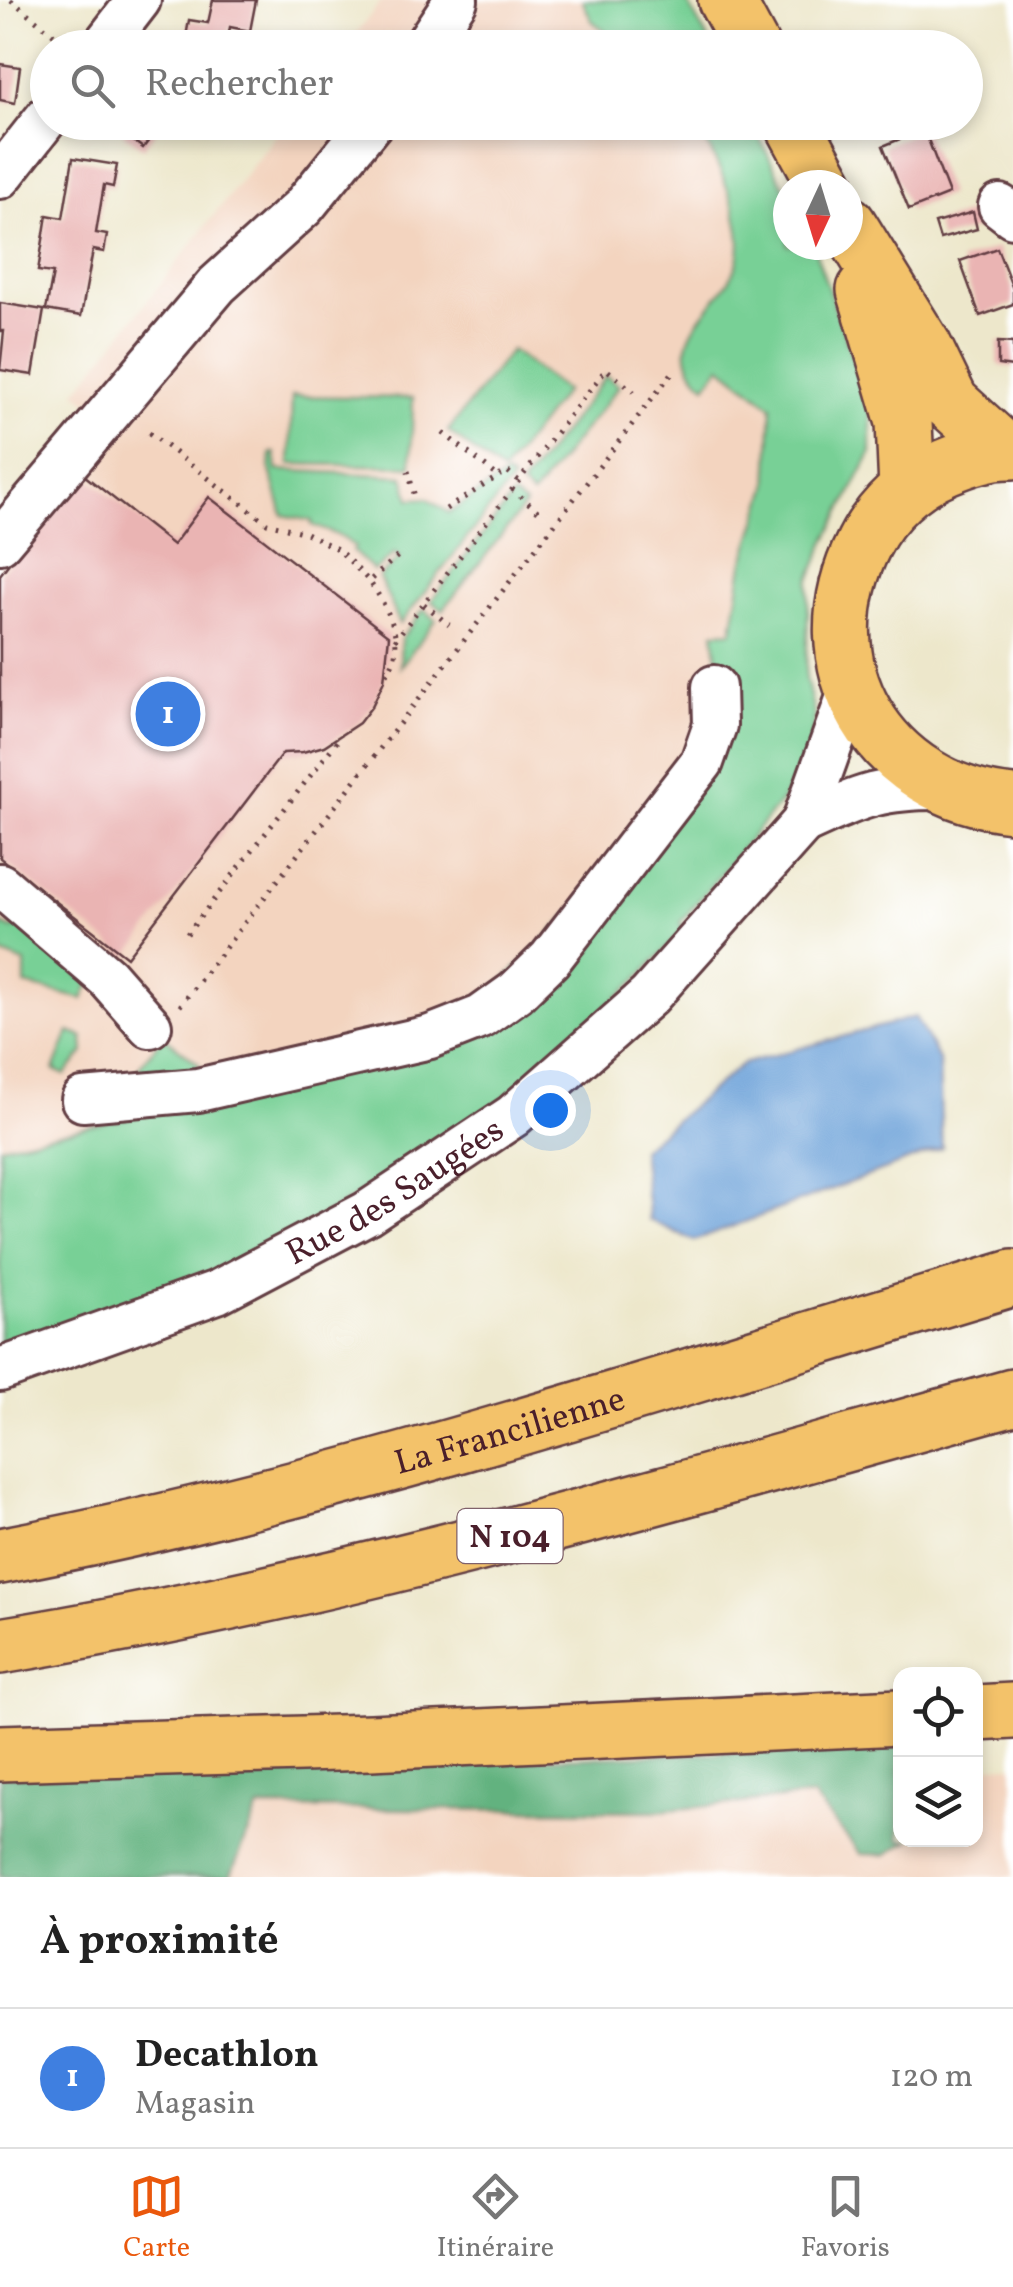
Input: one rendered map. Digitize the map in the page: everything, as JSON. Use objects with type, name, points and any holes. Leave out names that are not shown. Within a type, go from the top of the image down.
[{"type":"main road","points":[[726,0],[742,30]]},
{"type":"main road","points":[[802,140],[818,170]]},
{"type":"main road","points":[[863,248],[924,347],[950,403],[1008,451]]},
{"type":"main road","points":[[856,260],[904,422],[906,490]]},
{"type":"main road","points":[[990,803],[922,775],[880,737],[852,686],[842,624],[854,562],[869,534],[906,490],[964,459],[1008,451]]},
{"type":"main road","name":"La Francilienne","points":[[0,1556],[262,1497],[539,1420],[1013,1278]]},
{"type":"main road","name":"N 104","points":[[0,1646],[255,1598],[530,1531],[1013,1397]]},
{"type":"main road","points":[[983,1713],[1013,1711]]},
{"type":"main road","points":[[0,1753],[428,1740],[893,1717]]},
{"type":"street","points":[[116,30],[140,0]]},
{"type":"street","points":[[436,30],[456,0]]},
{"type":"street","points":[[0,177],[30,139]]},
{"type":"street","points":[[0,542],[217,285],[303,207],[357,140]]},
{"type":"street","name":"Rue des Saugées","points":[[0,1370],[217,1292],[366,1214],[513,1116],[649,996],[803,823],[852,686]]},
{"type":"street","points":[[83,1100],[198,1090],[430,1037],[481,1018],[550,959],[702,762],[716,725],[714,688]]},
{"type":"street","name":"Rue des Saugées","points":[[803,823],[862,796],[898,788],[990,803]]},
{"type":"street","points":[[0,885],[107,977],[163,1018]]},
{"type":"path","points":[[11,0],[48,30]]},
{"type":"path","points":[[395,640],[606,369],[634,392]]},
{"type":"path","points":[[163,1018],[672,373]]},
{"type":"path","points":[[149,433],[267,522],[306,533],[339,550],[388,608],[395,640],[394,665],[386,674]]},
{"type":"path","points":[[443,433],[499,477]]},
{"type":"path","points":[[446,509],[507,470],[518,480]]},
{"type":"path","points":[[408,471],[414,497]]},
{"type":"path","points":[[512,489],[539,512]]},
{"type":"path","points":[[369,581],[398,556]]},
{"type":"path","points":[[423,604],[448,625]]},
{"type":"path","points":[[187,934],[338,739]]},
{"type":"shaded area","points":[[382,0],[686,0],[703,30],[359,30]]},
{"type":"shaded area","points":[[273,140],[760,140],[776,170],[773,260],[818,260],[871,409],[871,454],[809,582],[806,678],[815,716],[784,798],[680,923],[684,929],[0,1354],[0,534],[95,408],[76,392]]},
{"type":"shaded area","points":[[1013,1765],[1013,1877],[230,1877],[259,1808],[658,1811],[813,1796],[886,1854],[898,1847],[983,1847],[983,1767]]},
{"type":"green space","points":[[582,0],[686,0],[703,30],[604,30],[592,21]]},
{"type":"green space","points":[[704,140],[760,140],[776,170],[773,260],[818,260],[871,409],[871,454],[809,582],[806,678],[815,717],[811,746],[784,798],[680,923],[684,929],[636,981],[495,1106],[436,1149],[250,1259],[0,1354],[0,1146],[434,1051],[705,778],[720,680],[714,632],[732,631],[743,564],[768,487],[772,406],[721,366],[706,385],[691,369],[687,353],[689,337],[738,261],[738,227],[728,189]]},
{"type":"green space","points":[[511,350],[565,391],[502,473],[448,431]]},
{"type":"green space","points":[[606,376],[619,386],[532,496],[521,486]]},
{"type":"green space","points":[[292,396],[413,398],[411,466],[290,464]]},
{"type":"green space","points":[[271,453],[275,453],[277,470],[404,476],[410,499],[427,498],[449,513],[506,475],[512,480],[400,624],[379,577],[400,558],[395,553],[374,571],[342,537],[312,525],[312,521],[283,515],[270,470]]},
{"type":"green space","points":[[513,496],[525,505],[443,610],[431,601]]},
{"type":"green space","points":[[424,609],[436,620],[400,667],[401,639]]},
{"type":"green space","points":[[20,922],[90,983],[83,999],[25,985],[25,963],[0,953],[0,923],[13,929]]},
{"type":"green space","points":[[69,1032],[83,1037],[84,1052],[65,1075],[54,1070]]},
{"type":"green space","points":[[163,1036],[199,1064],[197,1069],[140,1081],[134,1074]]},
{"type":"green space","points":[[893,1747],[893,1847],[899,1847],[886,1855],[861,1854],[812,1796],[658,1811],[259,1808],[230,1877],[0,1877],[0,1776]]},
{"type":"water","points":[[915,1017],[939,1060],[942,1148],[694,1241],[649,1220],[641,1149],[742,1064]]},
{"type":"building","points":[[213,0],[256,0],[250,30],[187,30],[189,20],[208,23]]},
{"type":"building","points":[[0,64],[20,67],[15,103],[0,100]]},
{"type":"building","points":[[132,140],[149,140],[143,148]]},
{"type":"building","points":[[897,140],[928,140],[949,194],[909,210],[883,146]]},
{"type":"building","points":[[73,158],[117,165],[113,187],[104,185],[96,233],[107,235],[104,252],[93,250],[81,316],[46,310],[53,273],[38,271],[47,215],[63,218]]},
{"type":"building","points":[[973,212],[977,229],[940,239],[935,223]]},
{"type":"building","points":[[997,248],[1013,289],[1013,304],[980,316],[960,261]]},
{"type":"building","points":[[0,303],[44,310],[33,375],[0,370],[4,331],[0,331]]},
{"type":"building","points":[[998,342],[1013,343],[1013,367],[998,365]]},
{"type":"building","points":[[80,472],[173,545],[209,497],[389,636],[384,681],[359,723],[324,746],[283,753],[127,957],[0,858],[0,575]]},
{"type":"place","name":"Decathlon","points":[[168,714]]}]
